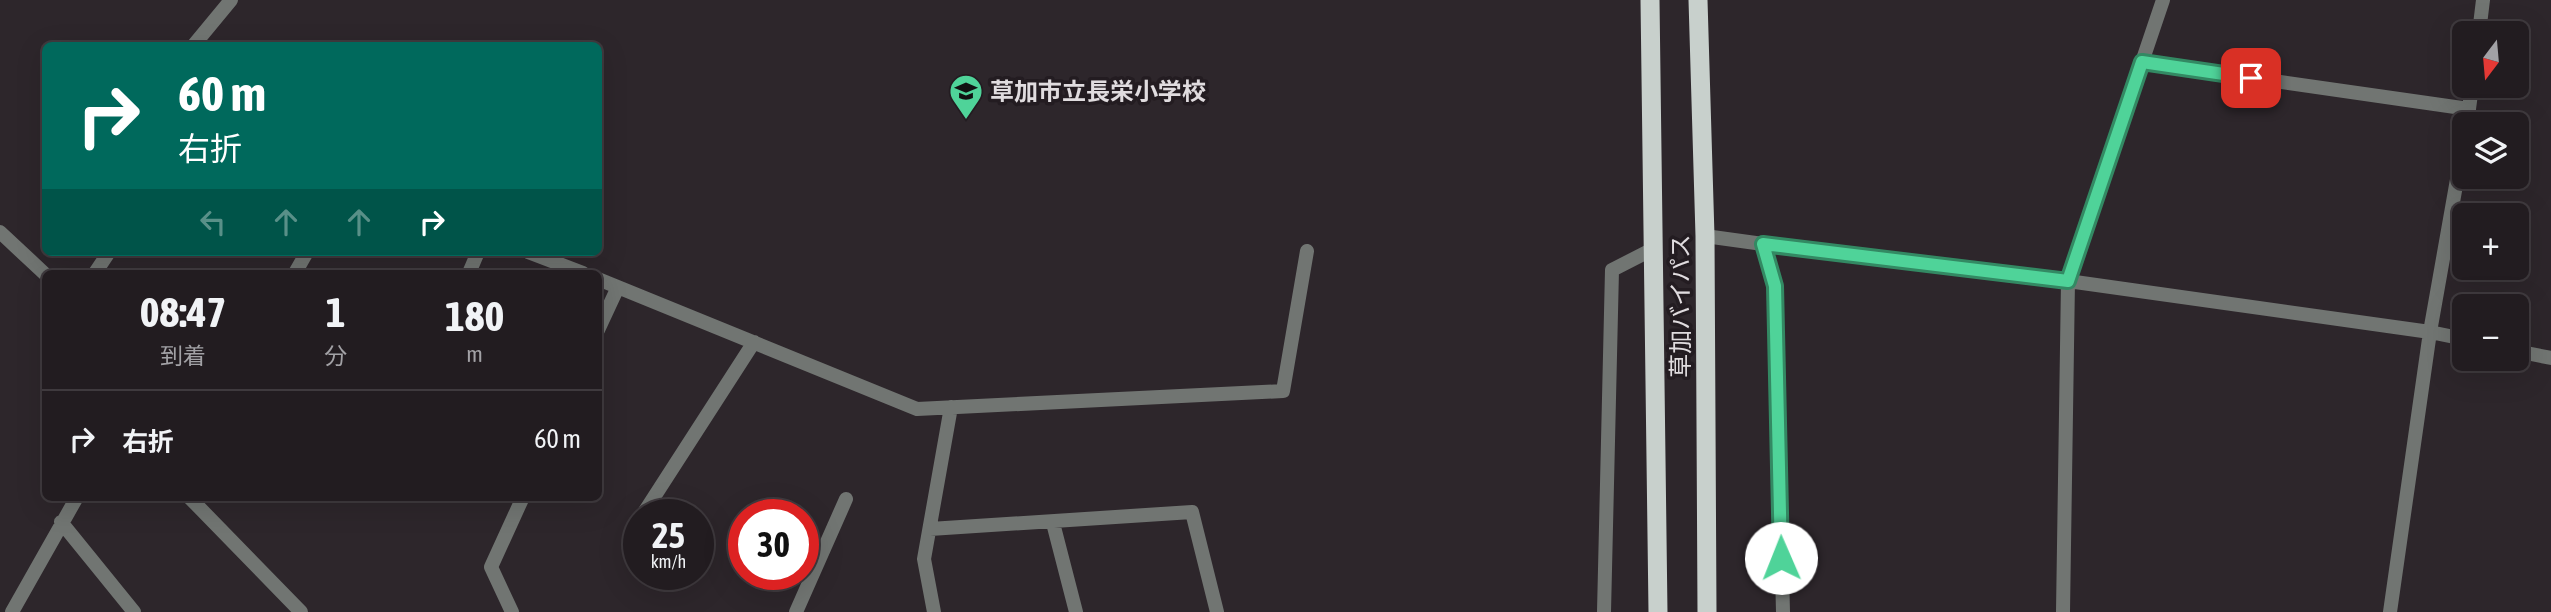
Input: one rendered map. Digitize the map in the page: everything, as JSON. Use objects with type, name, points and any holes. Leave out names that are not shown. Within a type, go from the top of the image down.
[{"type":"highway","name":"草加バイパス","points":[[1650,0],[1658,612]]},
{"type":"highway","name":"草加バイパス","points":[[1698,0],[1705,236],[1707,612]]},
{"type":"street","points":[[196,42],[232,0]]},
{"type":"street","points":[[2063,612],[2068,281],[2163,0]]},
{"type":"street","points":[[2480,21],[2483,0]]},
{"type":"street","points":[[2142,62],[2469,109]]},
{"type":"street","points":[[2469,112],[2470,98]]},
{"type":"street","points":[[2390,612],[2430,331],[2455,189]]},
{"type":"street","points":[[0,232],[42,271]]},
{"type":"street","points":[[1705,236],[2068,281],[2452,336]]},
{"type":"street","points":[[1763,244],[1775,286],[1783,612]]},
{"type":"street","points":[[1604,612],[1612,270],[1655,248]]},
{"type":"street","points":[[602,281],[917,409],[1283,391],[1307,251]]},
{"type":"street","points":[[538,256],[575,270]]},
{"type":"street","points":[[602,321],[618,287]]},
{"type":"street","points":[[653,499],[754,342]]},
{"type":"street","points":[[2529,354],[2551,358]]},
{"type":"street","points":[[934,612],[924,559],[951,407]]},
{"type":"street","points":[[796,612],[846,499]]},
{"type":"street","points":[[12,612],[74,501]]},
{"type":"street","points":[[193,501],[293,609]]},
{"type":"street","points":[[512,612],[491,567],[521,501]]},
{"type":"street","points":[[930,529],[1192,512],[1217,612]]},
{"type":"street","points":[[61,522],[134,612]]},
{"type":"street","points":[[1053,523],[1076,612]]},
{"type":"place","name":"草加市立長栄小学校","points":[[966,121]]},
{"type":"route","points":[[1781,558],[1775,286],[1763,244],[2068,281],[2142,62],[2251,78]]}]
